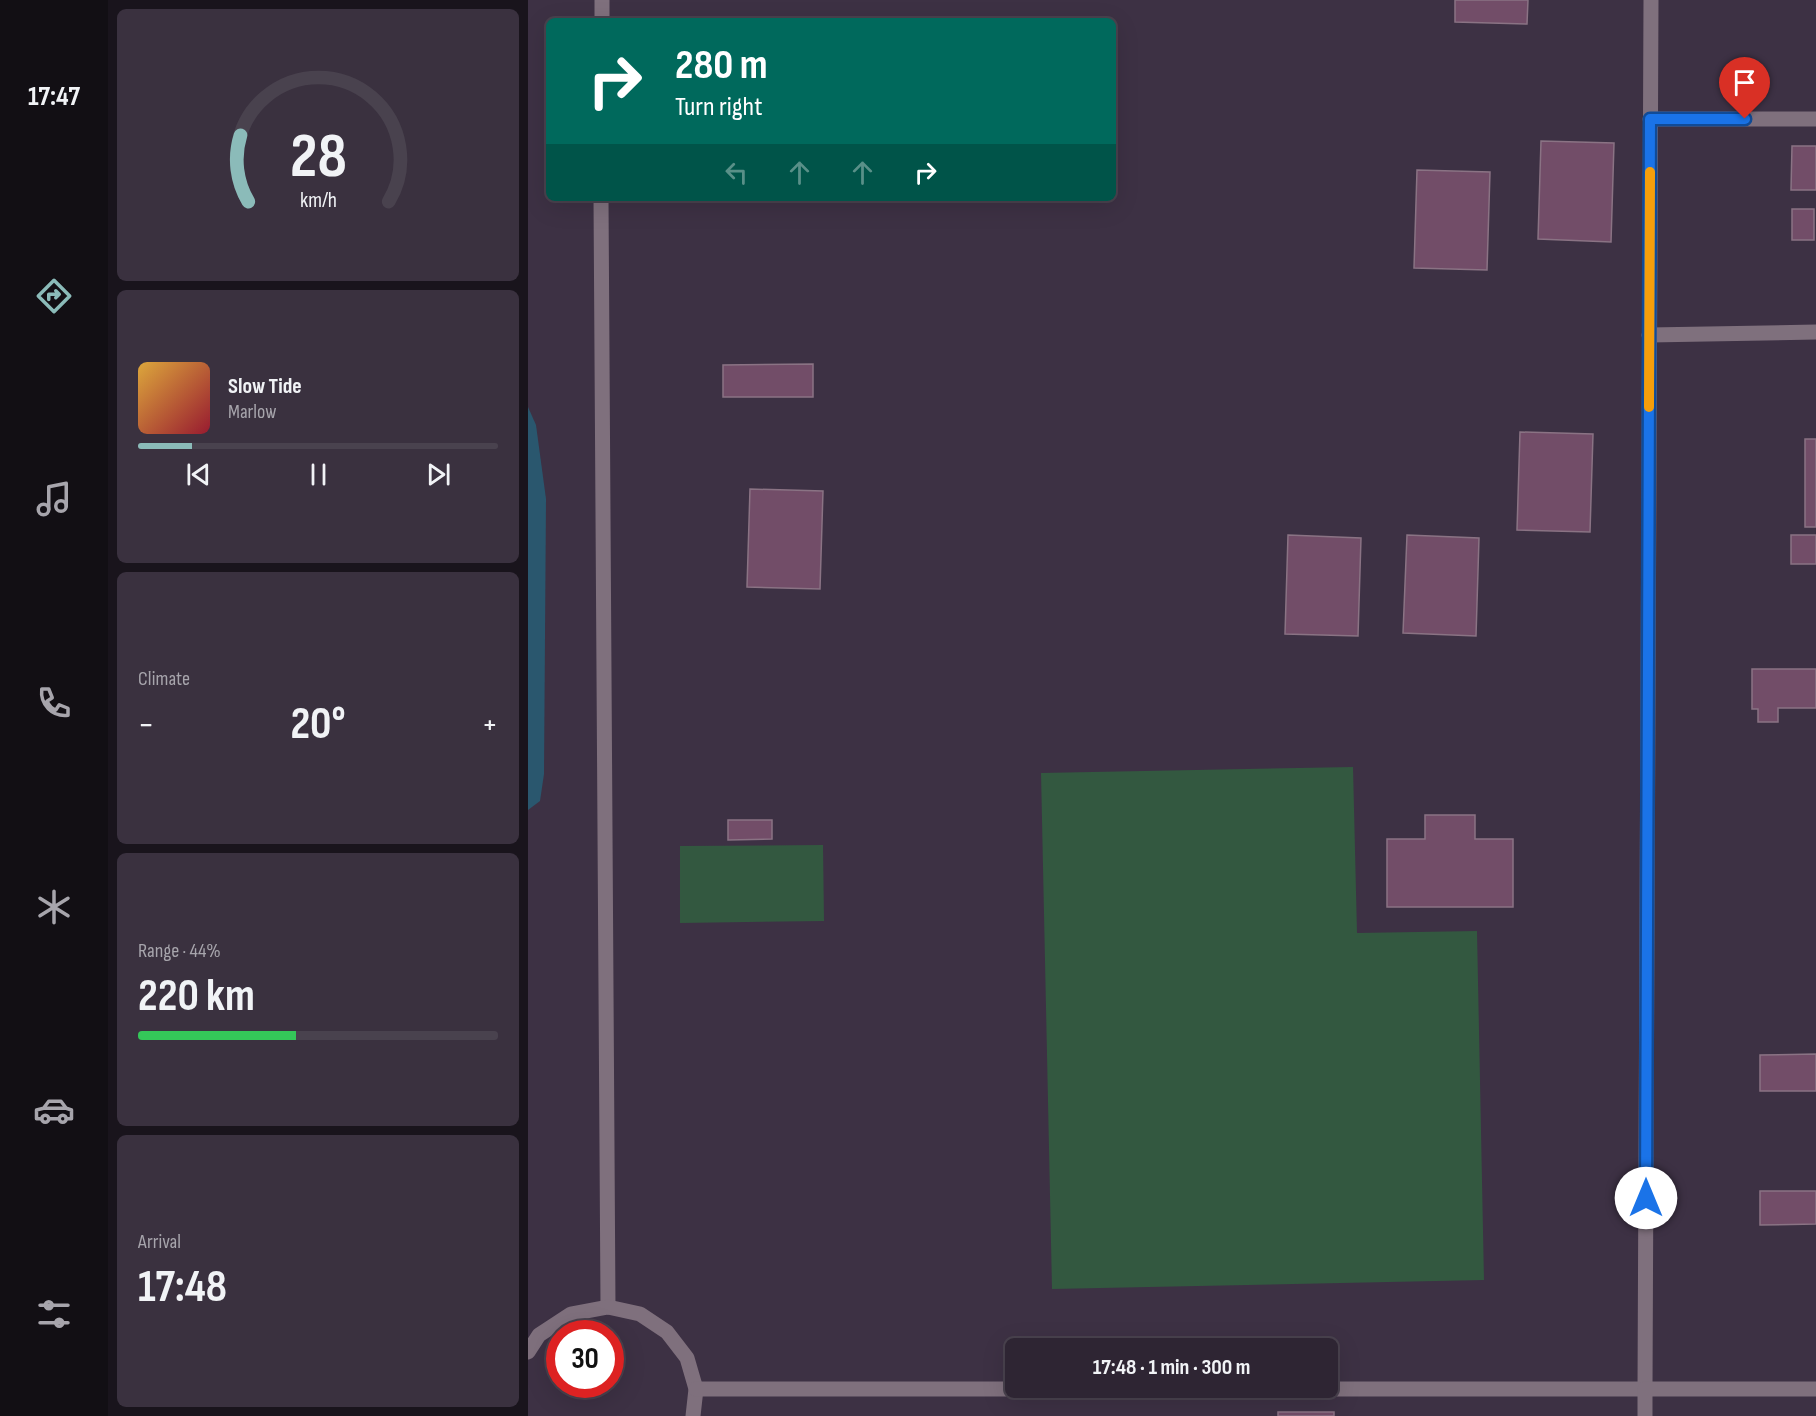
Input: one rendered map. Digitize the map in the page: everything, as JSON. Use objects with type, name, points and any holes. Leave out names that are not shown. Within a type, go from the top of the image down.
[{"type":"street","points":[[602,0],[602,18]]},
{"type":"street","points":[[1645,1416],[1651,0]]},
{"type":"street","points":[[1650,119],[1816,119]]},
{"type":"street","points":[[602,201],[608,1307]]},
{"type":"street","points":[[1649,335],[1816,332]]},
{"type":"street","points":[[528,1352],[539,1335],[571,1314],[608,1307],[640,1314],[667,1332],[687,1358],[696,1389],[693,1416]]},
{"type":"street","points":[[696,1389],[1816,1389]]},
{"type":"green space","points":[[1353,767],[1357,933],[1477,931],[1484,1280],[1052,1289],[1041,773]]},
{"type":"green space","points":[[823,845],[824,921],[680,923],[680,846]]},
{"type":"water","points":[[528,407],[536,425],[546,499],[544,774],[540,801],[528,810]]},
{"type":"building","points":[[1455,0],[1528,0],[1527,24],[1455,22]]},
{"type":"building","points":[[1541,141],[1614,143],[1611,242],[1538,239]]},
{"type":"building","points":[[1792,146],[1816,146],[1816,190],[1791,190]]},
{"type":"building","points":[[1417,170],[1490,172],[1487,270],[1414,268]]},
{"type":"building","points":[[1792,209],[1814,209],[1814,240],[1792,240]]},
{"type":"building","points":[[813,364],[813,397],[723,397],[723,365]]},
{"type":"building","points":[[1520,432],[1593,434],[1590,532],[1517,530]]},
{"type":"building","points":[[1805,439],[1816,439],[1816,527],[1805,527]]},
{"type":"building","points":[[750,489],[823,491],[820,589],[747,587]]},
{"type":"building","points":[[1288,535],[1361,538],[1358,636],[1285,634]]},
{"type":"building","points":[[1407,535],[1479,538],[1476,636],[1403,633]]},
{"type":"building","points":[[1791,535],[1816,535],[1816,564],[1791,564]]},
{"type":"building","points":[[1752,669],[1816,669],[1816,708],[1778,708],[1778,722],[1758,722],[1758,709],[1752,709]]},
{"type":"building","points":[[1425,815],[1475,815],[1475,839],[1513,839],[1513,907],[1387,907],[1387,839],[1425,839]]},
{"type":"building","points":[[728,820],[772,820],[772,839],[728,840]]},
{"type":"building","points":[[1816,1054],[1816,1091],[1760,1091],[1760,1055]]},
{"type":"building","points":[[1760,1191],[1816,1191],[1816,1224],[1760,1225]]},
{"type":"building","points":[[1278,1412],[1334,1412],[1334,1416],[1278,1416]]},
{"type":"slow traffic","points":[[1649,407],[1650,172]]},
{"type":"route","points":[[1646,1198],[1650,119],[1745,119]]}]
